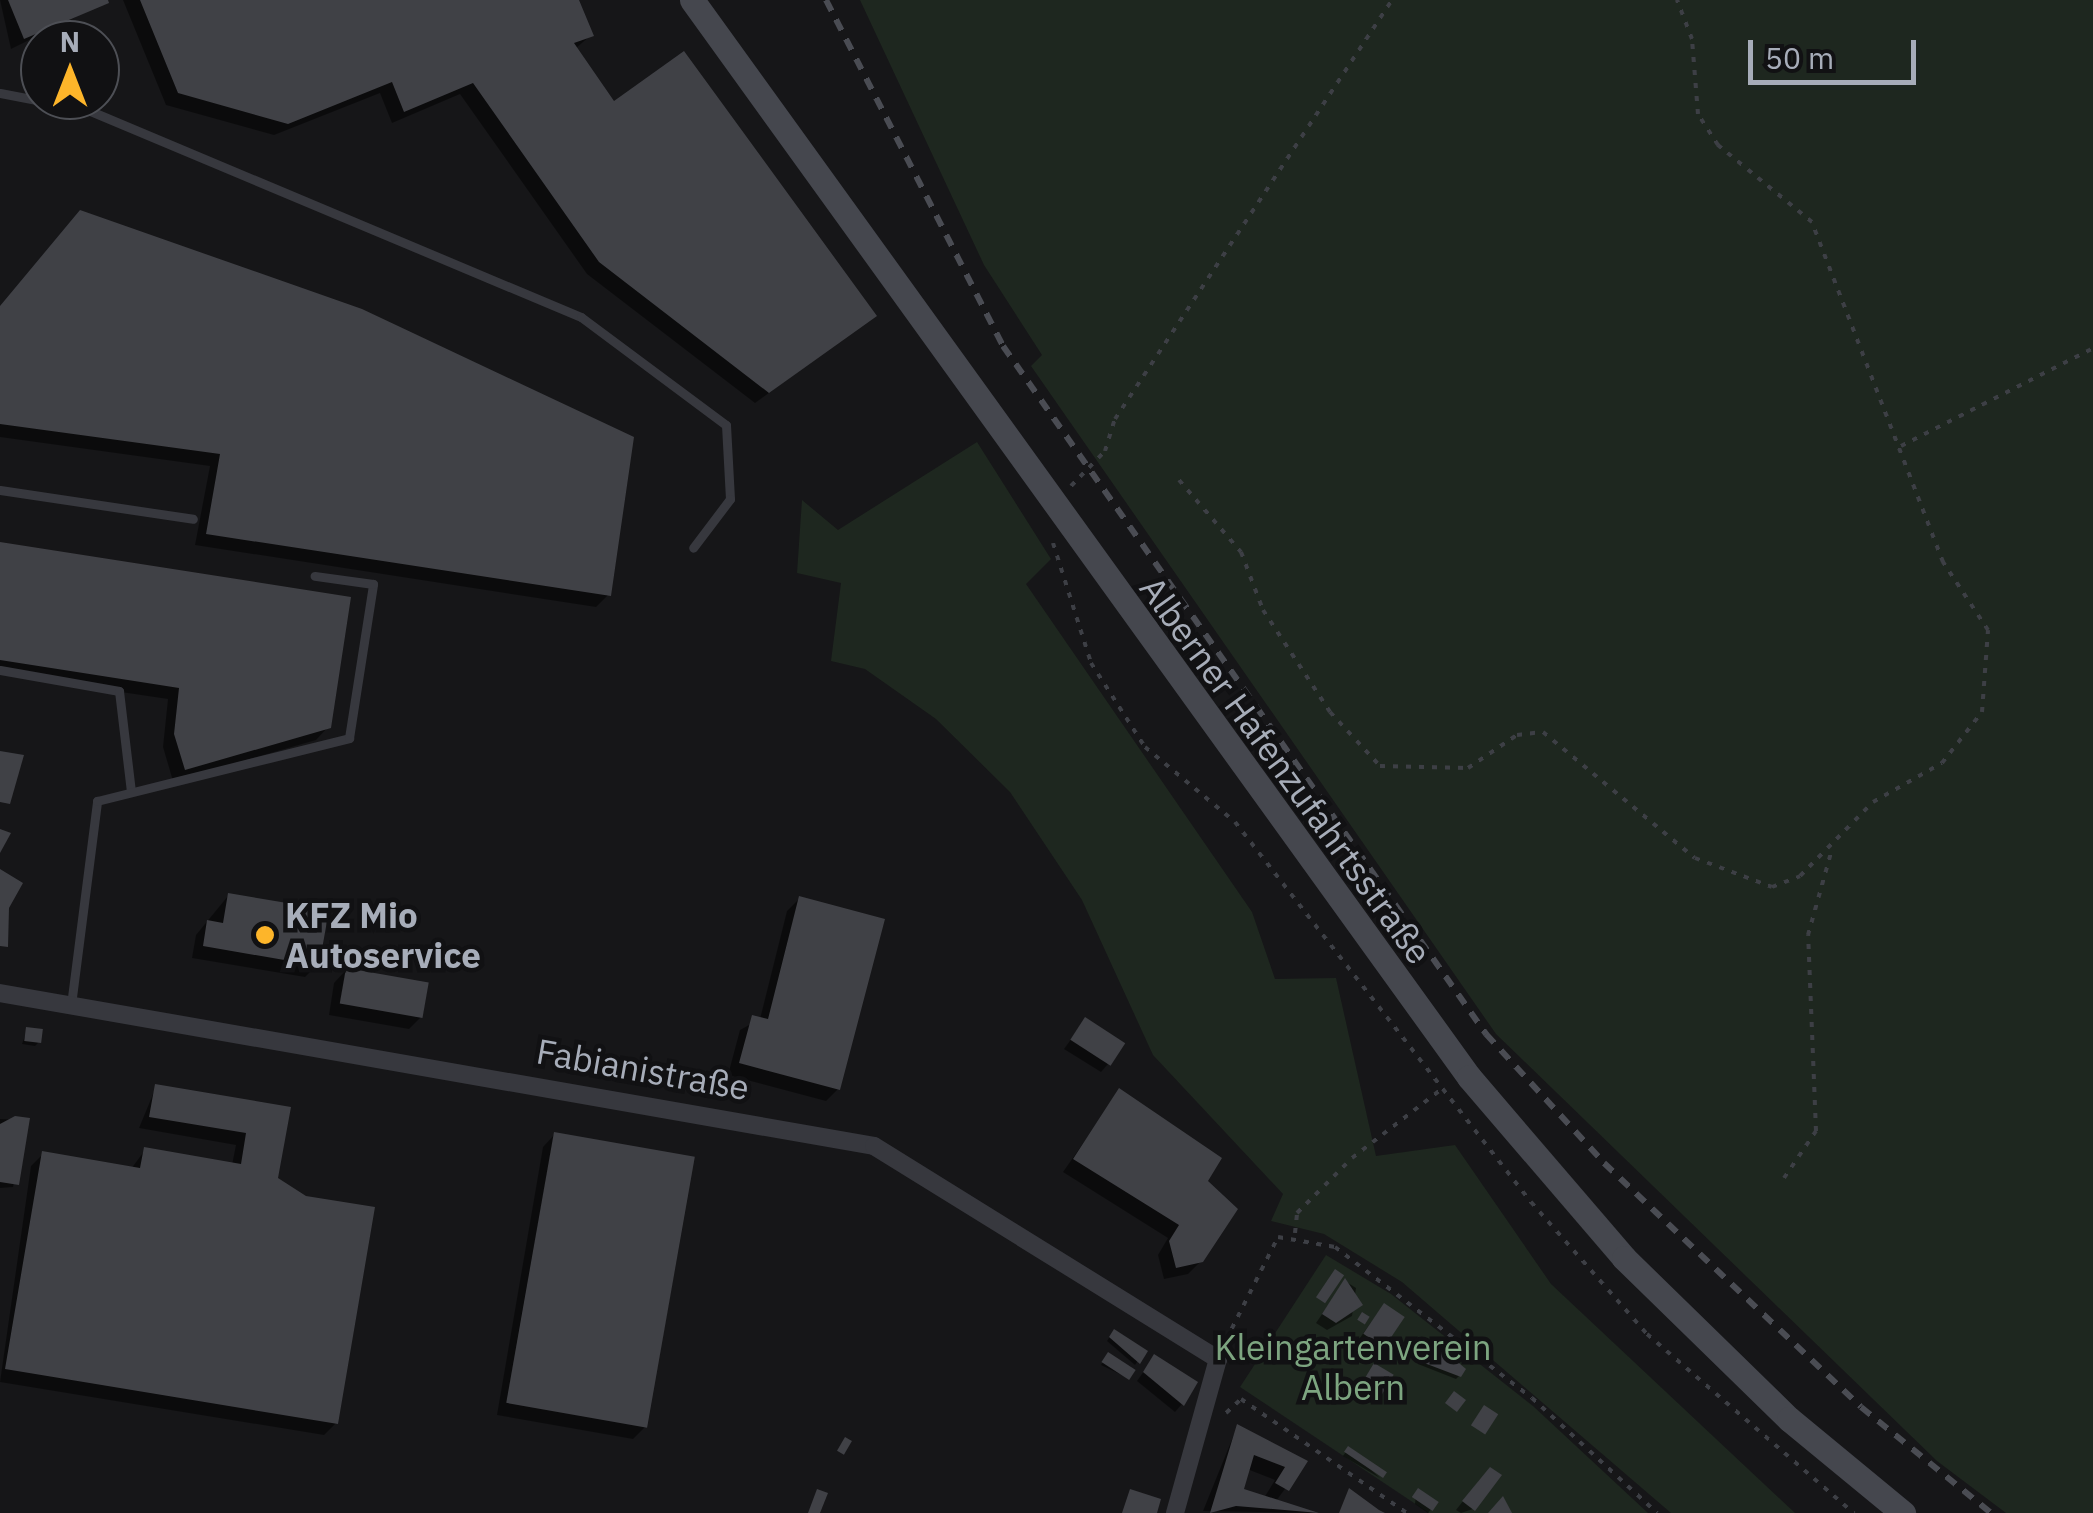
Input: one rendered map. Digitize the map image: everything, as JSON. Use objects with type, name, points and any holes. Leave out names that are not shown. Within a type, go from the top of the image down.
[{"type":"main road","name":"Alberner Hafenzufahrtsstraße","points":[[692,0],[1058,517],[1544,1168],[1724,1358],[1902,1513]]},
{"type":"street","name":"Fabianistraße","points":[[0,993],[836,1134],[907,1162],[1218,1358]]},
{"type":"street","points":[[1174,1513],[1218,1358]]},
{"type":"lane","points":[[0,93],[88,110],[581,317],[726,425],[730,499],[693,548]]},
{"type":"lane","points":[[0,490],[193,519]]},
{"type":"lane","points":[[71,1005],[98,801],[349,738],[373,584],[315,576]]},
{"type":"lane","points":[[0,670],[119,690],[131,791]]},
{"type":"path","points":[[1058,517],[1105,451],[1115,419],[1392,0]]},
{"type":"path","points":[[1677,0],[1692,40],[1698,114],[1718,145],[1812,222],[1943,562],[1988,630],[1989,682],[1973,730],[1942,763],[1846,824],[1834,844],[1808,934],[1816,1131],[1784,1178]]},
{"type":"path","points":[[1900,447],[2093,348]]},
{"type":"path","points":[[1179,480],[1241,552],[1264,610],[1330,712],[1380,766],[1468,768],[1517,735],[1543,732],[1695,858],[1754,883],[1786,885],[1834,844]]},
{"type":"path","points":[[1218,1358],[1262,1254],[1295,1233],[1298,1213],[1352,1158],[1443,1088]]},
{"type":"path","points":[[1295,1233],[1329,1245],[1532,1398],[1657,1513]]},
{"type":"path","points":[[1227,1394],[1241,1399],[1407,1513]]},
{"type":"path","points":[[1226,1414],[1241,1399]]},
{"type":"green space","points":[[860,0],[2093,0],[2093,1513],[2006,1513],[1937,1461],[1496,1034],[1031,366],[1042,355],[984,265]]},
{"type":"green space","points":[[977,442],[1051,559],[1026,584],[1252,912],[1275,979],[1336,978],[1376,1156],[1455,1145],[1551,1284],[1795,1513],[1671,1513],[1402,1282],[1324,1234],[1271,1221],[1283,1194],[1153,1055],[1082,900],[1010,792],[936,719],[865,669],[831,661],[841,583],[797,573],[802,500],[838,530]]},
{"type":"green space","name":"Kleingartenverein Albern","points":[[1326,1255],[1391,1294],[1533,1406],[1648,1513],[1429,1513],[1240,1387]]},
{"type":"building","points":[[8,0],[109,3],[69,20],[20,20],[20,29]]},
{"type":"building","points":[[140,0],[579,0],[594,36],[574,43],[614,101],[684,51],[877,316],[769,393],[599,262],[473,83],[404,112],[392,82],[288,124],[178,93]]},
{"type":"building","points":[[80,210],[362,309],[634,437],[611,596],[206,534],[220,454],[0,424],[0,306]]},
{"type":"building","points":[[0,542],[351,597],[331,728],[185,770],[174,734],[179,688],[0,660]]},
{"type":"building","points":[[0,751],[24,755],[10,804],[0,802]]},
{"type":"building","points":[[0,829],[11,833],[0,853]]},
{"type":"building","points":[[0,869],[23,883],[9,908],[8,947],[0,946]]},
{"type":"building","name":"KFZ Mio Autoservice","points":[[228,893],[329,910],[319,966],[203,946],[207,920],[223,923]]},
{"type":"building","points":[[799,896],[885,919],[840,1090],[739,1063],[752,1015],[768,1019]]},
{"type":"building","points":[[346,968],[429,983],[422,1018],[340,1003]]},
{"type":"building","points":[[1085,1017],[1125,1043],[1111,1066],[1070,1040]]},
{"type":"building","points":[[26,1027],[43,1029],[41,1043],[24,1041]]},
{"type":"building","points":[[155,1084],[291,1107],[278,1178],[306,1196],[375,1207],[338,1424],[5,1369],[42,1151],[140,1168],[144,1147],[241,1164],[246,1133],[149,1117]]},
{"type":"building","points":[[1119,1088],[1222,1158],[1208,1181],[1238,1209],[1203,1262],[1176,1268],[1169,1241],[1179,1225],[1073,1159]]},
{"type":"building","points":[[15,1116],[30,1118],[19,1185],[0,1182],[0,1124]]},
{"type":"building","points":[[554,1132],[695,1157],[647,1428],[506,1403]]},
{"type":"building","points":[[1335,1269],[1344,1275],[1325,1303],[1316,1297]]},
{"type":"building","points":[[1345,1278],[1363,1305],[1336,1323],[1322,1314]]},
{"type":"building","points":[[1384,1303],[1405,1317],[1384,1348],[1363,1334]]},
{"type":"building","points":[[1362,1312],[1370,1317],[1365,1324],[1357,1320]]},
{"type":"building","points":[[1114,1329],[1148,1351],[1140,1364],[1109,1337]]},
{"type":"building","points":[[1434,1342],[1466,1369],[1461,1377],[1419,1361]]},
{"type":"building","points":[[1108,1352],[1136,1370],[1129,1380],[1101,1362]]},
{"type":"building","points":[[1154,1354],[1198,1382],[1184,1406],[1143,1372]]},
{"type":"building","points":[[1374,1363],[1394,1375],[1381,1396],[1361,1384]]},
{"type":"building","points":[[1454,1391],[1466,1400],[1457,1412],[1445,1403]]},
{"type":"building","points":[[1484,1405],[1498,1414],[1485,1434],[1471,1425]]},
{"type":"building","points":[[1237,1424],[1308,1461],[1289,1491],[1275,1483],[1285,1467],[1254,1455],[1244,1489],[1319,1513],[1236,1506],[1210,1513]]},
{"type":"building","points":[[845,1437],[852,1441],[844,1455],[837,1451]]},
{"type":"building","points":[[1348,1446],[1387,1472],[1383,1478],[1344,1452]]},
{"type":"building","points":[[1490,1467],[1502,1475],[1475,1511],[1462,1501]]},
{"type":"building","points":[[1349,1488],[1379,1510],[1385,1513],[1339,1513]]},
{"type":"building","points":[[1418,1488],[1439,1502],[1433,1511],[1412,1497]]},
{"type":"building","points":[[817,1489],[828,1493],[820,1513],[808,1513]]},
{"type":"building","points":[[1130,1489],[1161,1499],[1157,1513],[1122,1513]]},
{"type":"building","points":[[1503,1496],[1512,1513],[1488,1513]]},
{"type":"railway","points":[[826,0],[1003,346],[1486,1034],[1604,1163],[1861,1407],[1991,1513]]},
{"type":"place","name":"KFZ Mio Autoservice","points":[[265,935]]}]
